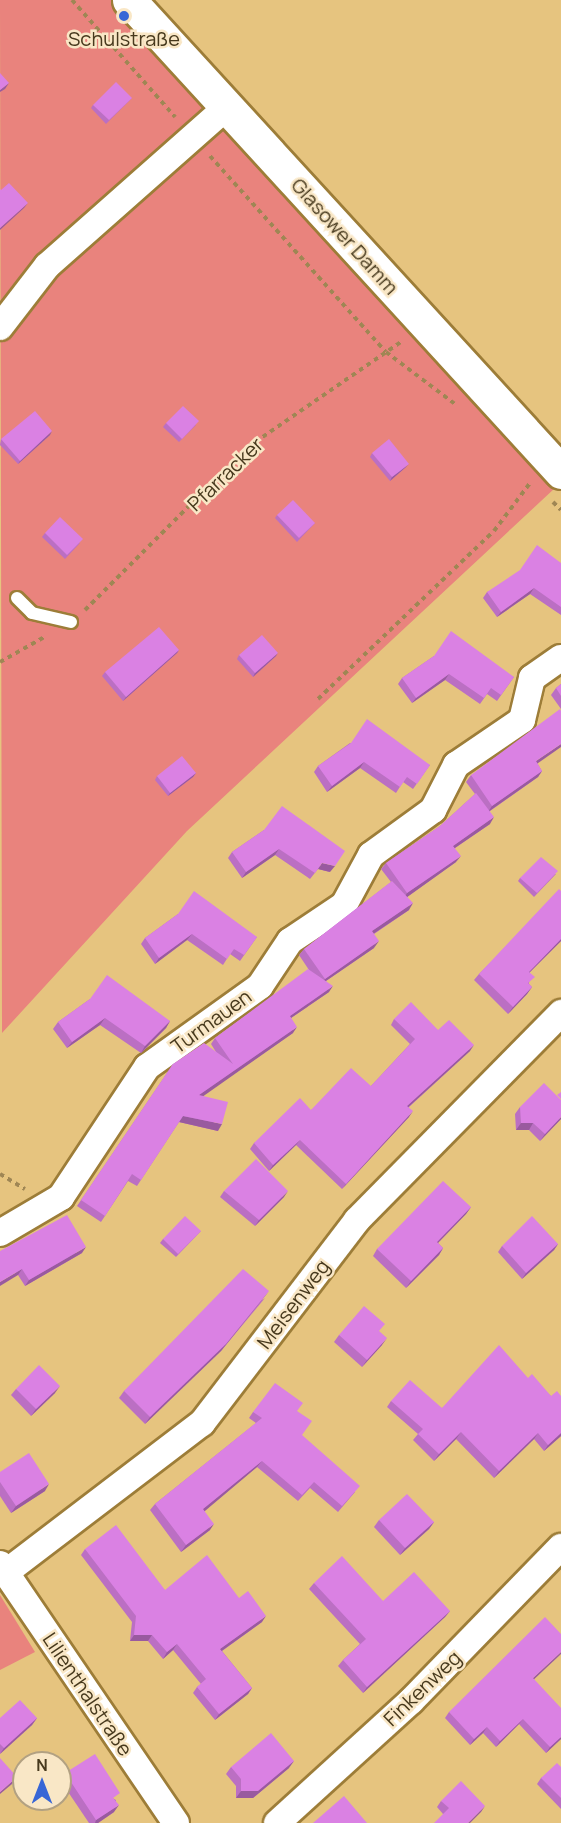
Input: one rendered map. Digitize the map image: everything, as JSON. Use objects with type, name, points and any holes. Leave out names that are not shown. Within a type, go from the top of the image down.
[{"type":"street","name":"Glasower Damm","points":[[129,0],[424,326],[547,476]]},
{"type":"street","points":[[0,327],[47,266],[227,107]]},
{"type":"street","name":"Turmauen","points":[[0,1233],[61,1197],[147,1067],[260,986],[290,942],[344,905],[371,855],[433,810],[456,765],[522,720],[531,678],[561,658]]},
{"type":"street","name":"Meisenweg","points":[[3,1568],[202,1423],[357,1220],[561,1013]]},
{"type":"street","name":"Finkenweg","points":[[276,1823],[411,1701],[561,1547]]},
{"type":"street","name":"Lilienthalstraße","points":[[3,1568],[176,1823]]},
{"type":"lane","points":[[16,598],[32,613],[71,622]]},
{"type":"path","points":[[72,0],[386,352],[459,407]]},
{"type":"path","name":"Pfarracker","points":[[0,662],[71,622],[248,447],[424,326]]},
{"type":"path","points":[[525,471],[547,476]]},
{"type":"path","points":[[318,699],[494,531],[547,476]]},
{"type":"shaded area","points":[[0,0],[111,0],[555,488],[187,831],[2,1033]]},
{"type":"shaded area","points":[[0,1595],[35,1652],[0,1670]]},
{"type":"building","points":[[0,73],[9,83],[0,90]]},
{"type":"building","points":[[116,82],[132,98],[109,120],[93,105]]},
{"type":"building","points":[[9,183],[28,203],[0,228],[0,189]]},
{"type":"building","points":[[183,406],[199,421],[182,439],[166,423]]},
{"type":"building","points":[[35,411],[52,431],[20,461],[1,439]]},
{"type":"building","points":[[389,439],[409,464],[392,477],[372,453]]},
{"type":"building","points":[[293,500],[315,523],[299,538],[277,515]]},
{"type":"building","points":[[60,517],[83,539],[67,555],[45,533]]},
{"type":"building","points":[[537,545],[561,563],[561,607],[534,588],[501,612],[487,592],[520,570]]},
{"type":"building","points":[[159,627],[179,650],[126,697],[105,672]]},
{"type":"building","points":[[451,631],[514,677],[501,695],[491,688],[484,698],[449,674],[416,698],[402,678],[434,656]]},
{"type":"building","points":[[262,635],[278,653],[255,673],[239,655]]},
{"type":"building","points":[[561,684],[561,696],[556,688]]},
{"type":"building","points":[[560,709],[561,744],[536,761],[542,771],[492,806],[471,775]]},
{"type":"building","points":[[367,719],[430,765],[417,784],[407,777],[400,787],[364,762],[332,786],[318,766],[351,743]]},
{"type":"building","points":[[182,756],[196,773],[170,793],[157,776]]},
{"type":"building","points":[[476,793],[494,817],[453,846],[461,856],[407,893],[386,863],[440,826]]},
{"type":"building","points":[[282,806],[345,851],[335,866],[322,863],[315,873],[279,849],[246,872],[232,852],[264,830]]},
{"type":"building","points":[[541,857],[558,871],[537,893],[520,878]]},
{"type":"building","points":[[392,881],[413,903],[372,931],[379,941],[325,979],[304,949]]},
{"type":"building","points":[[559,889],[561,891],[561,939],[529,972],[535,977],[528,983],[532,987],[513,1007],[479,974]]},
{"type":"building","points":[[194,891],[257,937],[244,955],[234,949],[227,959],[192,934],[159,958],[145,938],[178,914]]},
{"type":"building","points":[[308,969],[333,986],[290,1016],[297,1027],[199,1095],[228,1102],[222,1124],[183,1116],[141,1180],[132,1174],[105,1216],[81,1200],[173,1064],[204,1043],[233,1064],[215,1038]]},
{"type":"building","points":[[107,975],[170,1021],[145,1046],[105,1018],[72,1042],[58,1022],[90,999]]},
{"type":"building","points":[[411,1002],[438,1030],[449,1020],[474,1045],[407,1106],[413,1111],[346,1184],[300,1140],[273,1165],[254,1143],[300,1098],[311,1110],[351,1068],[371,1086],[415,1039],[394,1019]]},
{"type":"building","points":[[544,1083],[561,1100],[561,1117],[545,1134],[533,1123],[521,1123],[520,1107]]},
{"type":"building","points":[[256,1159],[288,1191],[259,1220],[224,1191]]},
{"type":"building","points":[[443,1181],[471,1207],[437,1242],[443,1248],[411,1281],[377,1249]]},
{"type":"building","points":[[67,1215],[86,1247],[29,1280],[22,1269],[0,1282],[0,1251]]},
{"type":"building","points":[[185,1216],[201,1231],[178,1254],[163,1239]]},
{"type":"building","points":[[532,1216],[558,1244],[526,1273],[502,1246]]},
{"type":"building","points":[[243,1269],[269,1291],[226,1344],[150,1417],[124,1391]]},
{"type":"building","points":[[364,1306],[385,1324],[379,1331],[387,1338],[367,1360],[339,1335]]},
{"type":"building","points":[[499,1345],[528,1378],[532,1374],[551,1396],[557,1391],[561,1396],[561,1433],[548,1445],[538,1433],[499,1471],[461,1432],[439,1454],[418,1434],[423,1429],[391,1401],[410,1380],[442,1408]]},
{"type":"building","points":[[39,1365],[60,1386],[36,1409],[16,1389]]},
{"type":"building","points":[[275,1383],[303,1403],[297,1411],[312,1421],[302,1435],[360,1486],[342,1506],[314,1482],[302,1495],[262,1461],[203,1509],[214,1524],[186,1545],[155,1504],[262,1418],[253,1412]]},
{"type":"building","points":[[29,1453],[49,1484],[16,1506],[0,1482],[0,1472]]},
{"type":"building","points":[[407,1494],[434,1522],[405,1548],[379,1520]]},
{"type":"building","points":[[116,1525],[165,1590],[207,1555],[239,1598],[248,1591],[266,1616],[220,1649],[252,1688],[219,1714],[197,1687],[206,1679],[177,1644],[167,1652],[152,1635],[134,1635],[136,1616],[85,1549]]},
{"type":"building","points":[[342,1556],[383,1601],[414,1572],[450,1611],[367,1687],[343,1660],[366,1639],[314,1583]]},
{"type":"building","points":[[545,1617],[561,1634],[561,1652],[533,1678],[561,1708],[561,1737],[550,1747],[523,1719],[500,1741],[487,1727],[474,1739],[449,1712]]},
{"type":"building","points":[[20,1700],[37,1718],[4,1748],[0,1744],[0,1718]]},
{"type":"building","points":[[271,1733],[294,1761],[258,1791],[241,1791],[241,1779],[231,1767]]},
{"type":"building","points":[[95,1754],[120,1793],[113,1798],[119,1805],[96,1820],[72,1784],[72,1769]]},
{"type":"building","points":[[0,1758],[12,1771],[12,1781],[0,1792]]},
{"type":"building","points":[[557,1763],[561,1767],[561,1798],[541,1778]]},
{"type":"building","points":[[461,1781],[485,1806],[468,1823],[434,1823],[449,1808],[441,1801]]},
{"type":"building","points":[[344,1796],[367,1823],[313,1823]]},
{"type":"place","name":"Schulstraße","points":[[124,16]]}]
